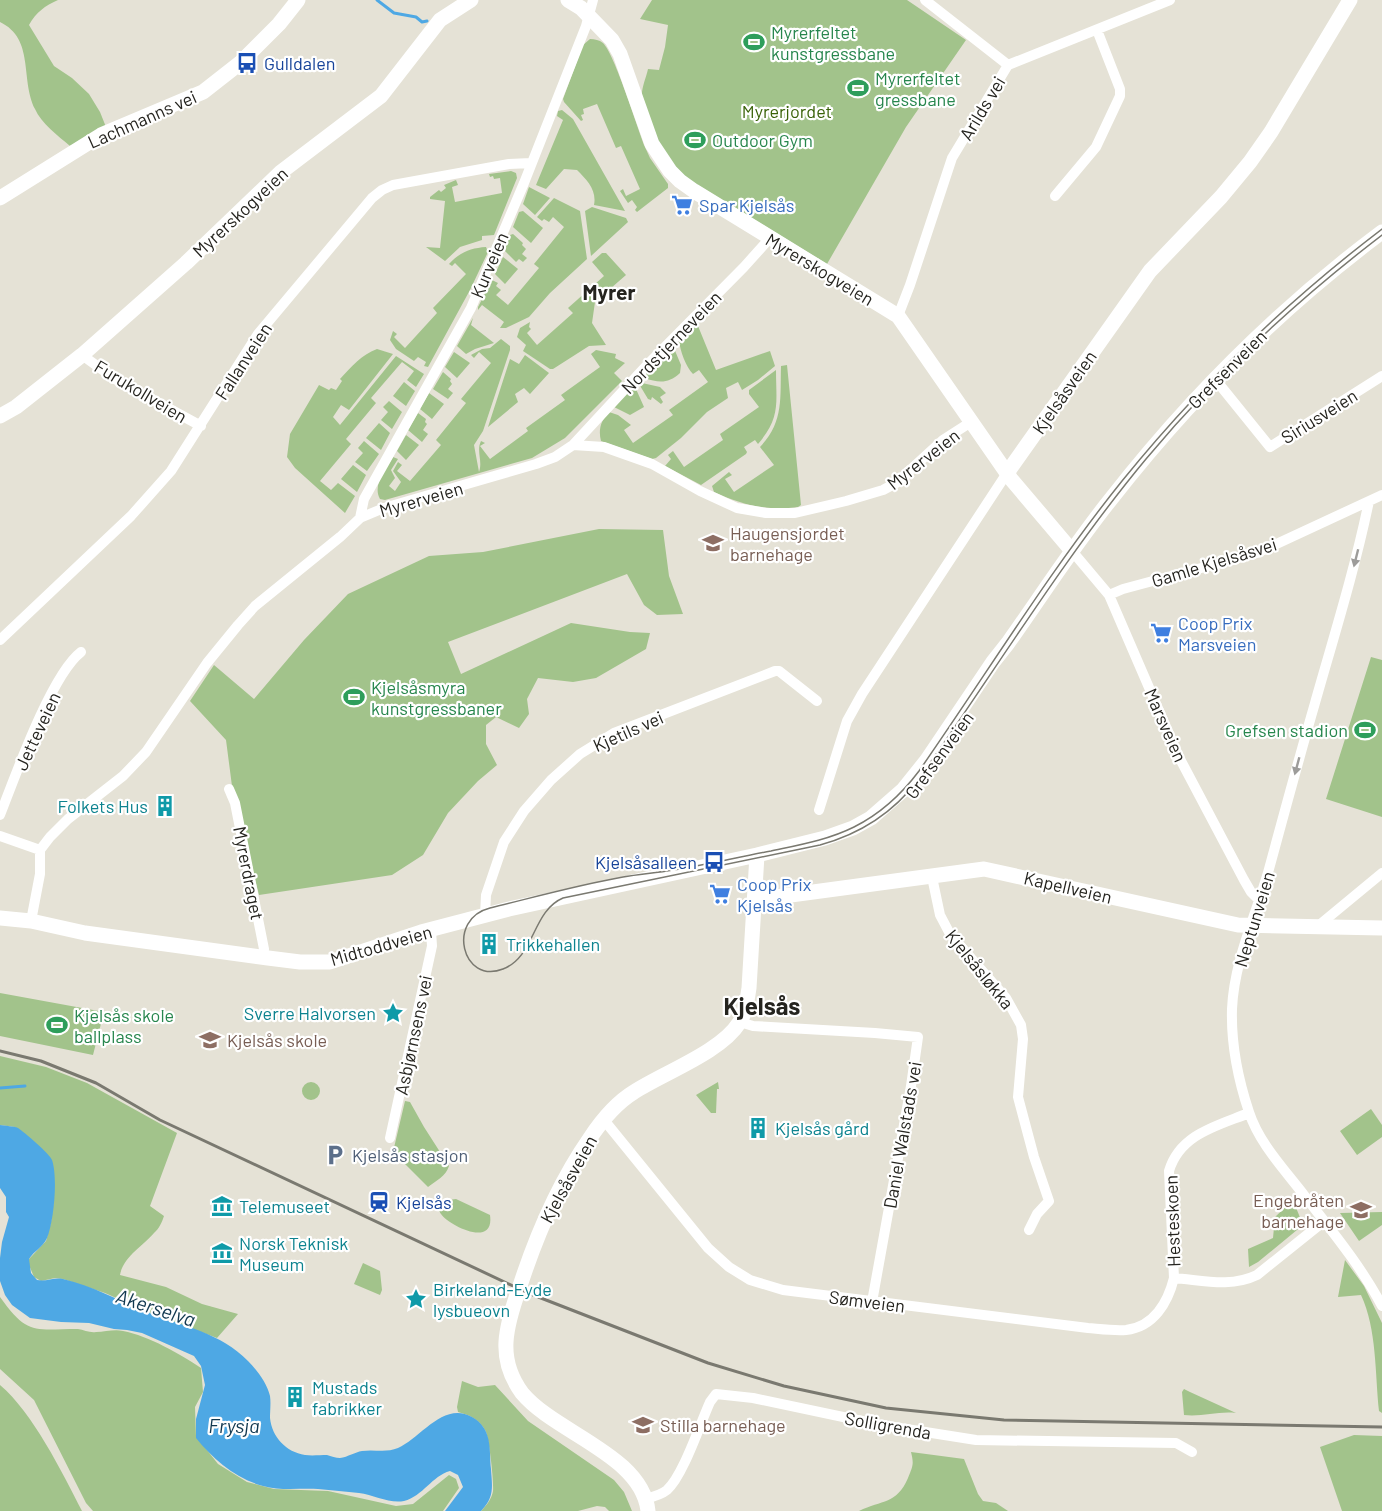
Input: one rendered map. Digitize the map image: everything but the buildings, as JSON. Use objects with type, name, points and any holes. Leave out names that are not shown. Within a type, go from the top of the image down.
[{"type":"street","name":"Lachmanns vei","points":[[0,198],[101,135],[203,92],[240,63],[279,24],[298,0]]},
{"type":"street","name":"Myrerskogveien","points":[[0,416],[16,407],[82,355],[186,263],[281,172],[381,96],[440,20],[471,0]]},
{"type":"street","name":"Myrerskogveien","points":[[568,0],[581,8],[612,40],[620,54],[652,144],[670,171],[687,186],[898,315],[1007,473],[1072,551]]},
{"type":"street","name":"Kurveien","points":[[360,518],[364,499],[471,308],[586,26],[593,0]]},
{"type":"street","points":[[925,0],[940,4],[1008,65]]},
{"type":"street","name":"Arilds vei","points":[[898,315],[952,158],[1008,65],[1170,0]]},
{"type":"street","name":"Kjelsåsveien","points":[[819,810],[847,721],[878,669],[1007,473],[1150,271],[1228,190],[1250,162],[1271,132],[1350,0]]},
{"type":"street","points":[[1055,196],[1096,147],[1120,96],[1120,88],[1097,30]]},
{"type":"street","name":"Fallanveien","points":[[0,640],[131,516],[171,471],[258,334],[372,198],[382,190],[393,186],[509,164],[531,163]]},
{"type":"street","name":"Grefsenveien","points":[[757,855],[779,857],[838,844],[869,830],[901,806],[927,775],[999,668],[1008,643],[1072,551],[1140,462],[1215,379],[1302,297],[1382,232]]},
{"type":"street","name":"Nordstjerneveien","points":[[573,446],[649,363],[770,238]]},
{"type":"street","name":"Furukollveien","points":[[82,355],[116,379],[201,426]]},
{"type":"street","name":"Siriusveien","points":[[1215,379],[1269,447],[1382,376]]},
{"type":"street","name":"Myrerveien","points":[[40,850],[68,819],[123,776],[146,752],[201,670],[238,624],[273,591],[360,518],[384,508],[536,464],[555,457],[573,446],[604,447],[652,464],[737,508],[766,513],[795,513],[884,490],[896,483],[937,444],[971,422]]},
{"type":"street","name":"Gamle Kjelsåsvei","points":[[1109,595],[1123,589],[1257,553],[1382,495]]},
{"type":"street","name":"Neptunveien","points":[[1369,501],[1341,616],[1239,963],[1232,1007],[1232,1033],[1237,1068],[1249,1113],[1272,1154],[1351,1256],[1382,1306]]},
{"type":"street","name":"Marsveien","points":[[1072,551],[1109,595],[1187,773],[1244,880],[1259,900]]},
{"type":"street","name":"Jetteveien","points":[[0,815],[44,710],[73,659],[81,652]]},
{"type":"street","name":"Kjetils vei","points":[[485,916],[486,896],[504,842],[524,811],[551,780],[580,754],[614,733],[775,671],[779,671],[817,701]]},
{"type":"street","name":"Myrerdraget","points":[[229,789],[235,802],[264,949],[263,957]]},
{"type":"street","points":[[0,836],[40,850],[40,874],[32,921]]},
{"type":"street","points":[[740,1022],[747,997],[757,855]]},
{"type":"street","name":"Midtoddveien","points":[[0,918],[32,921],[85,933],[300,962],[330,962],[421,932],[549,899],[757,855]]},
{"type":"street","name":"Kapellveien","points":[[754,900],[974,870],[994,870],[1226,923],[1382,928]]},
{"type":"street","points":[[1318,926],[1382,873]]},
{"type":"street","name":"Kjelsåsløkka","points":[[932,877],[940,915],[950,934],[1006,998],[1022,1026],[1018,1097],[1034,1157],[1049,1201],[1036,1214],[1029,1230]]},
{"type":"street","name":"Asbjørnsens vei","points":[[390,1138],[432,946],[431,931]]},
{"type":"street","name":"Kjelsåsveien","points":[[646,1505],[636,1482],[622,1466],[555,1421],[522,1392],[511,1372],[506,1354],[509,1320],[539,1231],[571,1167],[604,1120],[625,1098],[720,1043],[740,1022]]},
{"type":"street","name":"Daniel Walstads vei","points":[[740,1022],[753,1026],[918,1037],[912,1086],[872,1302]]},
{"type":"street","name":"Hesteskoen","points":[[1249,1113],[1193,1137],[1183,1145],[1172,1160],[1169,1171],[1174,1278],[1221,1283],[1247,1280],[1257,1275],[1323,1222]]},
{"type":"street","name":"Sømveien","points":[[604,1120],[717,1257],[740,1274],[761,1285],[872,1302],[1088,1328],[1130,1330],[1142,1325],[1158,1313],[1171,1289],[1174,1278]]},
{"type":"street","name":"Solligrenda","points":[[646,1505],[672,1484],[681,1469],[710,1402],[716,1394],[753,1398],[881,1425],[976,1440],[1176,1443],[1192,1452]]},
{"type":"green space","points":[[0,0],[58,0],[41,10],[29,25],[54,66],[72,78],[89,94],[106,127],[70,146],[41,119],[31,97],[25,61],[18,39],[11,29],[0,22]]},
{"type":"green space","name":"Myrerjordet","points":[[652,0],[907,0],[966,40],[906,127],[827,264],[683,176],[670,160],[647,117],[642,97],[648,69],[659,70],[668,25],[640,19]]},
{"type":"green space","points":[[590,39],[603,43],[608,50],[645,147],[668,184],[668,188],[637,212],[635,210],[637,207],[632,200],[628,203],[620,191],[623,189],[626,196],[640,189],[621,146],[616,148],[597,104],[583,109],[584,114],[581,115],[583,120],[581,121],[563,99],[583,45]]},
{"type":"green space","points":[[562,110],[573,119],[625,211],[594,205],[593,190],[577,170],[564,169],[546,189],[536,185],[563,120],[557,116],[558,111]]},
{"type":"green space","points":[[511,171],[516,173],[517,178],[494,235],[482,236],[482,240],[460,247],[445,261],[426,247],[440,248],[445,201],[430,199],[430,197],[446,188],[444,185],[456,180],[458,185],[452,187],[455,202],[502,193],[500,178],[494,179],[489,174]]},
{"type":"green space","points":[[529,187],[550,198],[535,215],[523,204]]},
{"type":"green space","points":[[554,198],[580,211],[587,259],[550,293],[529,317],[506,328],[500,328],[504,322],[482,305],[478,310],[478,307],[492,280],[498,283],[496,286],[501,290],[496,295],[508,305],[539,268],[534,264],[564,227],[553,217],[549,222],[537,217]]},
{"type":"green space","points":[[592,207],[626,218],[628,222],[591,256],[585,211]]},
{"type":"green space","points":[[523,211],[543,228],[531,243],[513,227],[519,212]]},
{"type":"green space","points":[[513,234],[526,249],[522,254],[527,258],[523,262],[519,259],[516,262],[504,250],[510,235]]},
{"type":"green space","points":[[486,247],[488,252],[470,290],[428,367],[424,366],[426,362],[418,357],[414,361],[396,349],[390,340],[393,331],[397,334],[394,337],[405,348],[437,313],[433,308],[466,274],[455,263],[452,266],[449,264],[466,251]]},
{"type":"green space","points":[[602,253],[606,253],[626,275],[595,302],[592,323],[606,345],[589,346],[550,369],[523,351],[526,345],[517,337],[520,328],[530,322],[531,329],[527,333],[537,345],[573,313],[568,308],[604,276],[592,262]]},
{"type":"green space","points":[[503,257],[518,269],[505,284],[495,274]]},
{"type":"green space","points":[[473,318],[471,325],[494,343],[466,354],[457,346]]},
{"type":"green space","points":[[694,326],[698,326],[716,370],[770,351],[775,366],[742,390],[738,382],[726,388],[728,398],[707,412],[681,438],[656,458],[652,459],[601,441],[601,425],[609,412],[618,415],[631,425],[624,430],[633,443],[673,415],[669,410],[708,382],[699,370],[693,374],[690,371],[681,349],[679,340]]},
{"type":"green space","points":[[501,339],[510,346],[510,350],[483,431],[474,445],[479,472],[479,449],[481,441],[485,443],[480,446],[490,459],[528,431],[526,428],[565,400],[561,395],[600,367],[591,354],[596,350],[616,354],[615,358],[625,363],[614,373],[622,381],[565,438],[532,458],[385,500],[380,499],[379,483],[393,457],[398,459],[391,470],[395,478],[389,486],[395,491],[401,482],[393,471],[398,462],[402,465],[397,471],[410,481],[441,445],[436,440],[466,403],[461,399],[491,363],[479,352],[474,358],[471,355],[482,349],[490,348]]},
{"type":"green space","points":[[673,346],[681,365],[680,373],[663,382],[644,378],[643,376]]},
{"type":"green space","points":[[377,349],[393,354],[349,410],[341,405],[333,417],[340,425],[396,356],[424,374],[416,387],[407,380],[414,371],[402,362],[371,398],[376,403],[346,439],[351,444],[320,481],[331,490],[338,483],[355,496],[345,513],[295,468],[287,457],[290,434],[319,385],[329,390],[331,388],[336,390],[342,381],[340,379],[353,365],[366,354]]},
{"type":"green space","points":[[454,352],[470,363],[457,378],[445,367]]},
{"type":"green space","points":[[525,355],[549,373],[530,394],[524,388],[515,394],[518,402],[488,427],[510,359],[519,364]]},
{"type":"green space","points":[[787,365],[801,505],[787,508],[765,507],[745,504],[714,492],[712,486],[729,472],[732,475],[725,479],[734,492],[774,465],[760,447],[768,438],[777,419],[781,366]]},
{"type":"green space","points":[[776,370],[776,409],[771,426],[758,444],[755,440],[744,447],[746,454],[701,485],[665,466],[671,459],[668,455],[673,451],[684,467],[723,440],[720,434],[759,407],[749,394],[749,390]]},
{"type":"green space","points":[[443,372],[451,379],[452,384],[448,389],[453,393],[448,399],[433,389]]},
{"type":"green space","points":[[404,382],[415,391],[406,406],[393,396]]},
{"type":"green space","points":[[639,384],[660,387],[666,393],[660,397],[663,402],[661,404],[652,397],[651,400],[648,399]]},
{"type":"green space","points":[[633,387],[644,407],[630,415],[614,407]]},
{"type":"green space","points":[[429,393],[444,404],[432,419],[420,409]]},
{"type":"green space","points":[[389,401],[402,412],[392,429],[381,420],[388,412],[383,407]]},
{"type":"green space","points":[[418,413],[426,419],[427,424],[423,430],[428,434],[422,442],[408,430]]},
{"type":"green space","points":[[379,423],[390,433],[381,450],[366,438]]},
{"type":"green space","points":[[406,435],[419,445],[406,460],[397,451]]},
{"type":"green space","points":[[364,441],[379,454],[367,471],[355,462],[363,453],[358,448]]},
{"type":"green space","points":[[353,465],[366,475],[357,492],[341,479]]},
{"type":"green space","points":[[599,529],[663,530],[669,576],[683,614],[657,615],[644,605],[627,574],[448,642],[461,674],[571,623],[650,633],[646,649],[596,678],[573,682],[538,678],[527,699],[529,714],[519,728],[496,717],[486,725],[486,744],[497,765],[478,781],[448,813],[423,855],[392,875],[259,895],[232,786],[226,740],[190,701],[214,665],[254,699],[304,640],[348,594],[429,556],[483,552]]},
{"type":"green space","name":"Grefsen stadion","points":[[1371,657],[1382,660],[1382,817],[1326,799]]},
{"type":"green space","points":[[0,993],[104,1012],[93,1055],[0,1036]]},
{"type":"green space","points":[[0,1056],[46,1067],[87,1083],[177,1133],[150,1206],[164,1216],[162,1221],[156,1231],[129,1257],[120,1275],[166,1287],[202,1304],[238,1314],[217,1338],[105,1293],[63,1279],[41,1281],[34,1277],[29,1259],[46,1241],[54,1198],[34,1142],[15,1127],[0,1125]]},
{"type":"green space","points":[[307,1082],[315,1082],[320,1087],[318,1098],[307,1100],[302,1095],[302,1087]]},
{"type":"green space","points":[[718,1082],[716,1113],[711,1113],[696,1095]]},
{"type":"green space","points":[[405,1101],[410,1102],[449,1166],[443,1175],[428,1187],[393,1152]]},
{"type":"green space","points":[[1371,1109],[1382,1125],[1382,1137],[1357,1155],[1340,1131]]},
{"type":"green space","points":[[456,1199],[490,1215],[490,1225],[485,1231],[479,1233],[470,1231],[445,1219],[439,1211],[441,1201]]},
{"type":"green space","points":[[1293,1200],[1303,1225],[1249,1267],[1248,1249],[1273,1238],[1275,1217]]},
{"type":"green space","points":[[1382,1212],[1382,1225],[1359,1241],[1340,1213]]},
{"type":"green space","points":[[1345,1260],[1364,1286],[1382,1323],[1382,1413],[1379,1411],[1373,1337],[1366,1308],[1361,1295],[1338,1297]]},
{"type":"green space","points":[[363,1263],[380,1271],[382,1290],[380,1295],[354,1284]]},
{"type":"green space","points":[[0,1297],[18,1318],[33,1328],[78,1329],[89,1332],[113,1330],[133,1333],[174,1351],[201,1368],[203,1392],[195,1407],[196,1436],[218,1464],[247,1482],[274,1489],[328,1491],[396,1506],[413,1504],[449,1475],[456,1479],[459,1488],[443,1511],[93,1511],[86,1503],[34,1400],[0,1369]]},
{"type":"green space","points":[[462,1381],[478,1387],[495,1385],[528,1421],[614,1480],[624,1492],[632,1511],[609,1511],[605,1507],[597,1506],[578,1511],[481,1511],[493,1491],[490,1449],[483,1426],[473,1418],[458,1412]]},
{"type":"green space","points":[[0,1385],[35,1427],[82,1511],[0,1511]]},
{"type":"green space","points":[[1184,1389],[1236,1413],[1184,1415],[1182,1392]]},
{"type":"green space","points":[[1354,1435],[1382,1436],[1382,1511],[1342,1511],[1320,1447]]},
{"type":"green space","points":[[911,1452],[964,1459],[983,1501],[996,1503],[1008,1511],[859,1511],[888,1500],[899,1493],[912,1468]]},
{"type":"water","name":"Frysja","points":[[0,1125],[18,1128],[31,1138],[50,1157],[54,1168],[55,1188],[49,1230],[45,1241],[29,1259],[31,1273],[37,1280],[60,1279],[74,1282],[201,1331],[237,1351],[255,1368],[267,1386],[270,1396],[271,1425],[277,1437],[286,1447],[298,1453],[340,1458],[362,1451],[394,1449],[407,1443],[442,1417],[461,1413],[472,1417],[484,1427],[489,1440],[492,1486],[489,1501],[481,1511],[445,1511],[463,1487],[458,1475],[450,1471],[438,1477],[411,1498],[399,1502],[359,1493],[276,1488],[253,1483],[226,1467],[196,1438],[196,1419],[205,1385],[201,1366],[194,1356],[142,1333],[89,1323],[30,1318],[12,1305],[0,1281],[2,1242],[9,1217],[6,1212],[6,1197],[0,1188]]},
{"type":"waterway","points":[[377,0],[394,13],[416,17],[422,22],[427,21]]},
{"type":"waterway","points":[[0,1088],[25,1086]]},
{"type":"tram line","points":[[1382,229],[1277,316],[1212,379],[1151,446],[1068,552],[919,771],[905,788],[881,810],[854,827],[813,842],[698,866],[606,880],[490,908],[476,914],[468,924],[464,936],[469,960],[477,968],[489,971],[503,969],[513,963],[522,955],[545,913],[563,898],[820,845],[849,835],[887,812],[918,780],[1057,577],[1115,497],[1146,459],[1200,398],[1258,340],[1382,235]]},
{"type":"railway","points":[[0,1051],[41,1061],[96,1083],[160,1120],[528,1293],[708,1363],[784,1386],[886,1408],[1004,1420],[1382,1427]]},
{"type":"place","name":"Myrerfeltet kunstgressbane","points":[[754,42]]},
{"type":"place","name":"Gulldalen","points":[[247,63]]},
{"type":"place","name":"Myrerfeltet gressbane","points":[[858,88]]},
{"type":"place","name":"Outdoor Gym","points":[[695,140]]},
{"type":"place","name":"Spar Kjelsås","points":[[682,205]]},
{"type":"place","name":"Haugensjordet barnehage","points":[[713,543]]},
{"type":"place","name":"Coop Prix Marsveien","points":[[1161,633]]},
{"type":"place","name":"Kjelsåsmyra kunstgressbaner","points":[[354,697]]},
{"type":"place","name":"Grefsen stadion","points":[[1365,730]]},
{"type":"place","name":"Folkets Hus","points":[[165,806]]},
{"type":"place","name":"Kjelsåsalleen","points":[[714,862]]},
{"type":"place","name":"Coop Prix Kjelsås","points":[[720,894]]},
{"type":"place","name":"Trikkehallen","points":[[489,944]]},
{"type":"place","name":"Sverre Halvorsen","points":[[393,1013]]},
{"type":"place","name":"Kjelsås skole ballplass","points":[[57,1025]]},
{"type":"place","name":"Kjelsås skole","points":[[210,1040]]},
{"type":"place","name":"Kjelsås gård","points":[[758,1128]]},
{"type":"place","name":"Kjelsås stasjon","points":[[335,1155]]},
{"type":"place","name":"Kjelsås","points":[[379,1202]]},
{"type":"place","name":"Telemuseet","points":[[222,1206]]},
{"type":"place","name":"Engebråten barnehage","points":[[1361,1210]]},
{"type":"place","name":"Norsk Teknisk Museum","points":[[222,1253]]},
{"type":"place","name":"Birkeland-Eyde lysbueovn","points":[[416,1299]]},
{"type":"place","name":"Mustads fabrikker","points":[[295,1397]]},
{"type":"place","name":"Stilla barnehage","points":[[643,1425]]},
{"type":"district","name":"Myrer","points":[[609,291]]},
{"type":"district","name":"Kjelsås","points":[[762,1005]]},
{"type":"water label","name":"Akerselva","points":[[156,1307]]}]
